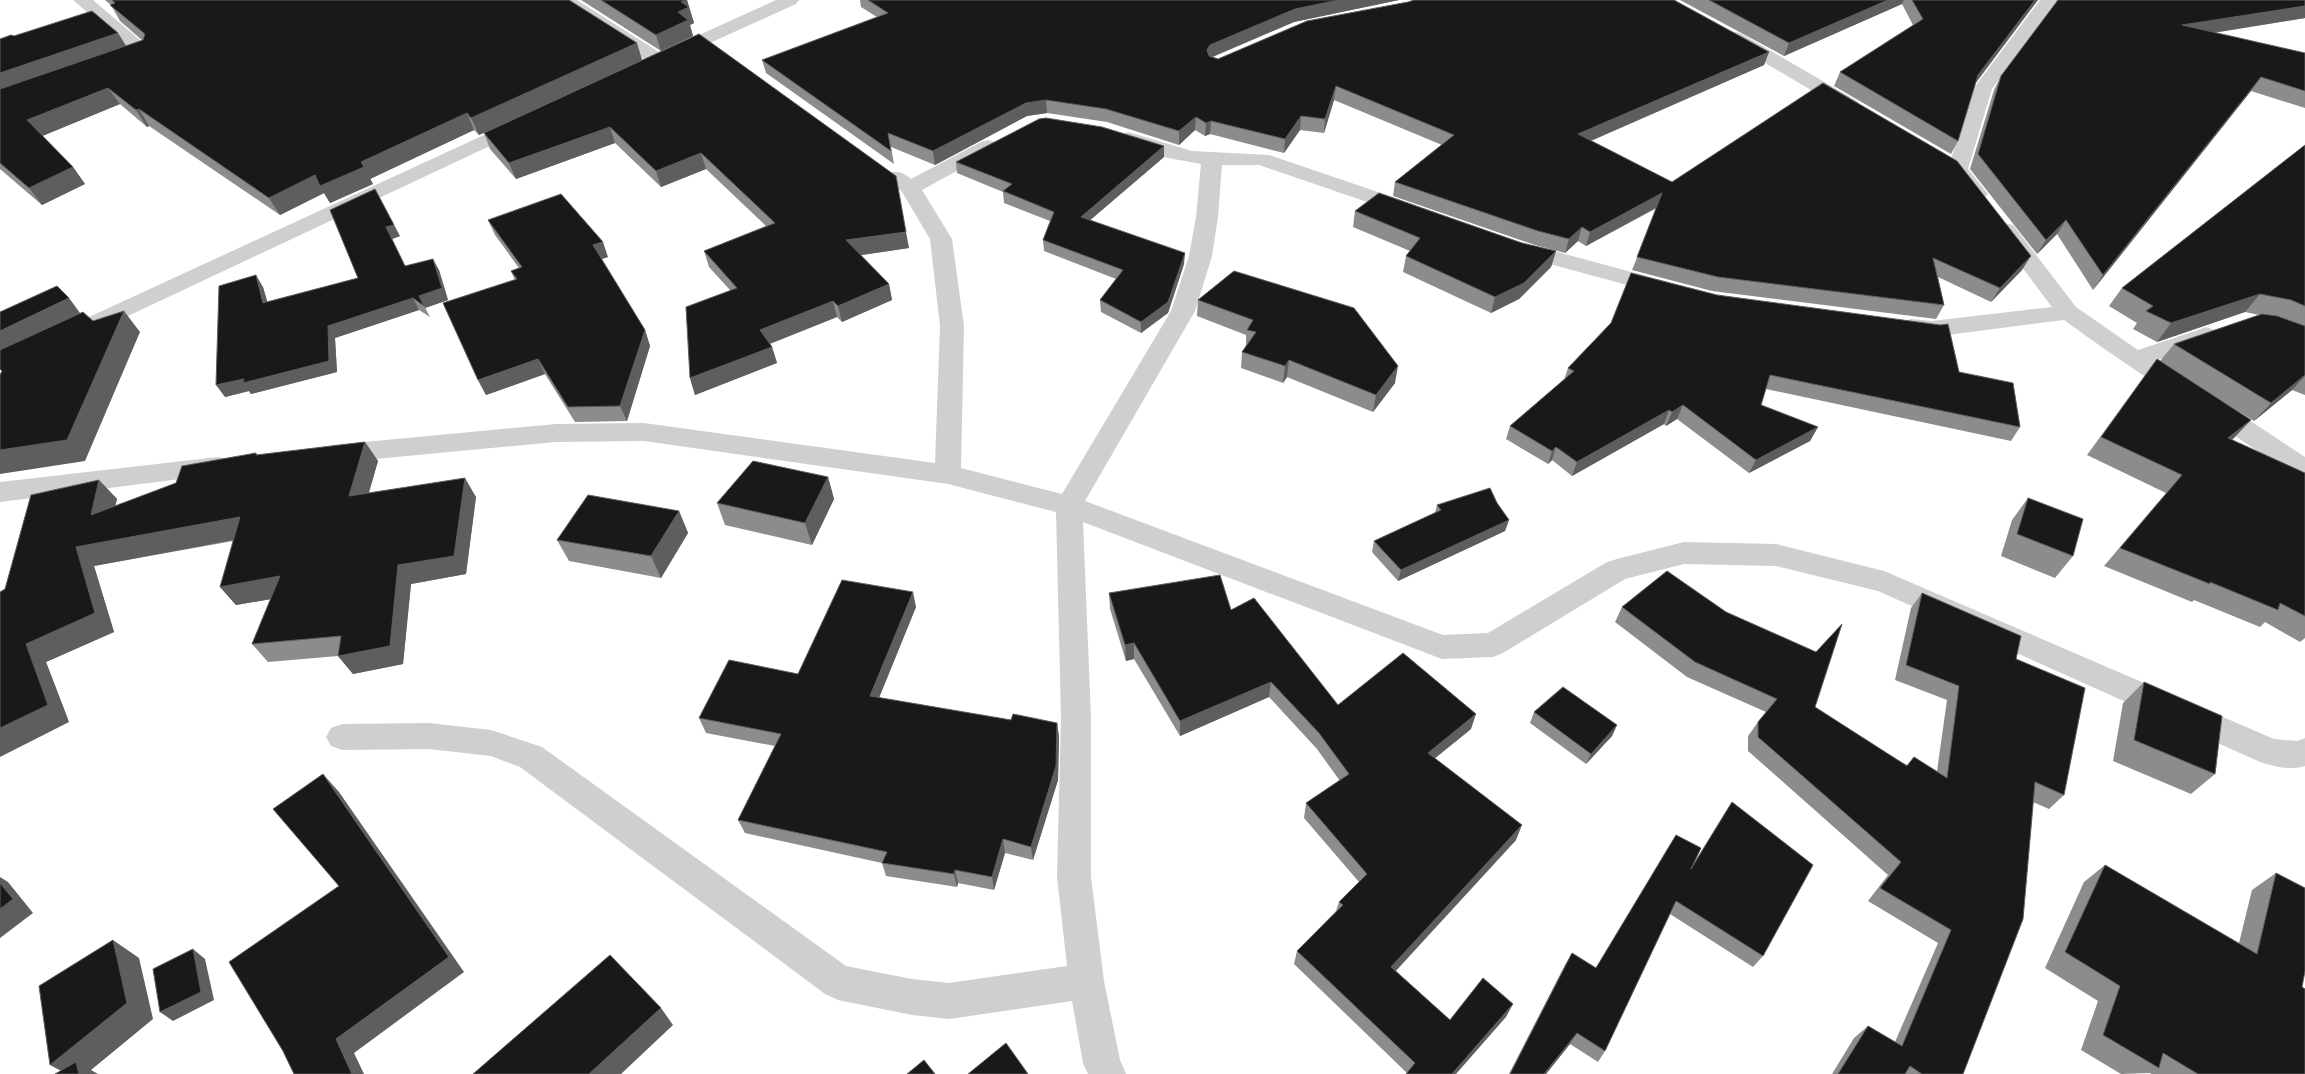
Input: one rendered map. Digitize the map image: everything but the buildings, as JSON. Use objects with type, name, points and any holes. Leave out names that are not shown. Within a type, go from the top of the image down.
[{"type":"street","points":[[82,0],[145,52],[127,58]]},
{"type":"street","points":[[565,0],[650,65],[712,46],[790,0]]},
{"type":"street","points":[[2049,0],[1983,89],[1950,164],[1990,211],[2068,312],[2134,360],[2216,410],[2305,470]]},
{"type":"street","points":[[1719,29],[1864,114]]},
{"type":"street","points":[[53,343],[541,115]]},
{"type":"street","points":[[1106,130],[1190,157],[1262,159],[1426,216]]},
{"type":"street","points":[[910,188],[1003,138]]},
{"type":"street","points":[[1107,1074],[1102,1063],[1086,981],[1074,877],[1076,718],[1069,506],[1183,311],[1192,290],[1199,265],[1212,159]]},
{"type":"street","points":[[879,165],[910,188],[941,239],[952,326],[948,474]]},
{"type":"street","points":[[1499,242],[1526,252],[1685,293]]},
{"type":"street","points":[[1892,324],[1932,329],[2068,312]]},
{"type":"street","points":[[2134,360],[2227,328]]},
{"type":"street","points":[[311,457],[556,433],[644,432],[948,474],[1069,506],[1442,647],[1493,645],[1617,570],[1684,553],[1776,555],[1884,582],[2271,752],[2298,755],[2305,752]]},
{"type":"street","points":[[0,492],[243,463]]},
{"type":"street","points":[[342,737],[429,736],[491,742],[531,757],[838,982],[912,997],[949,1001],[1086,981]]}]
